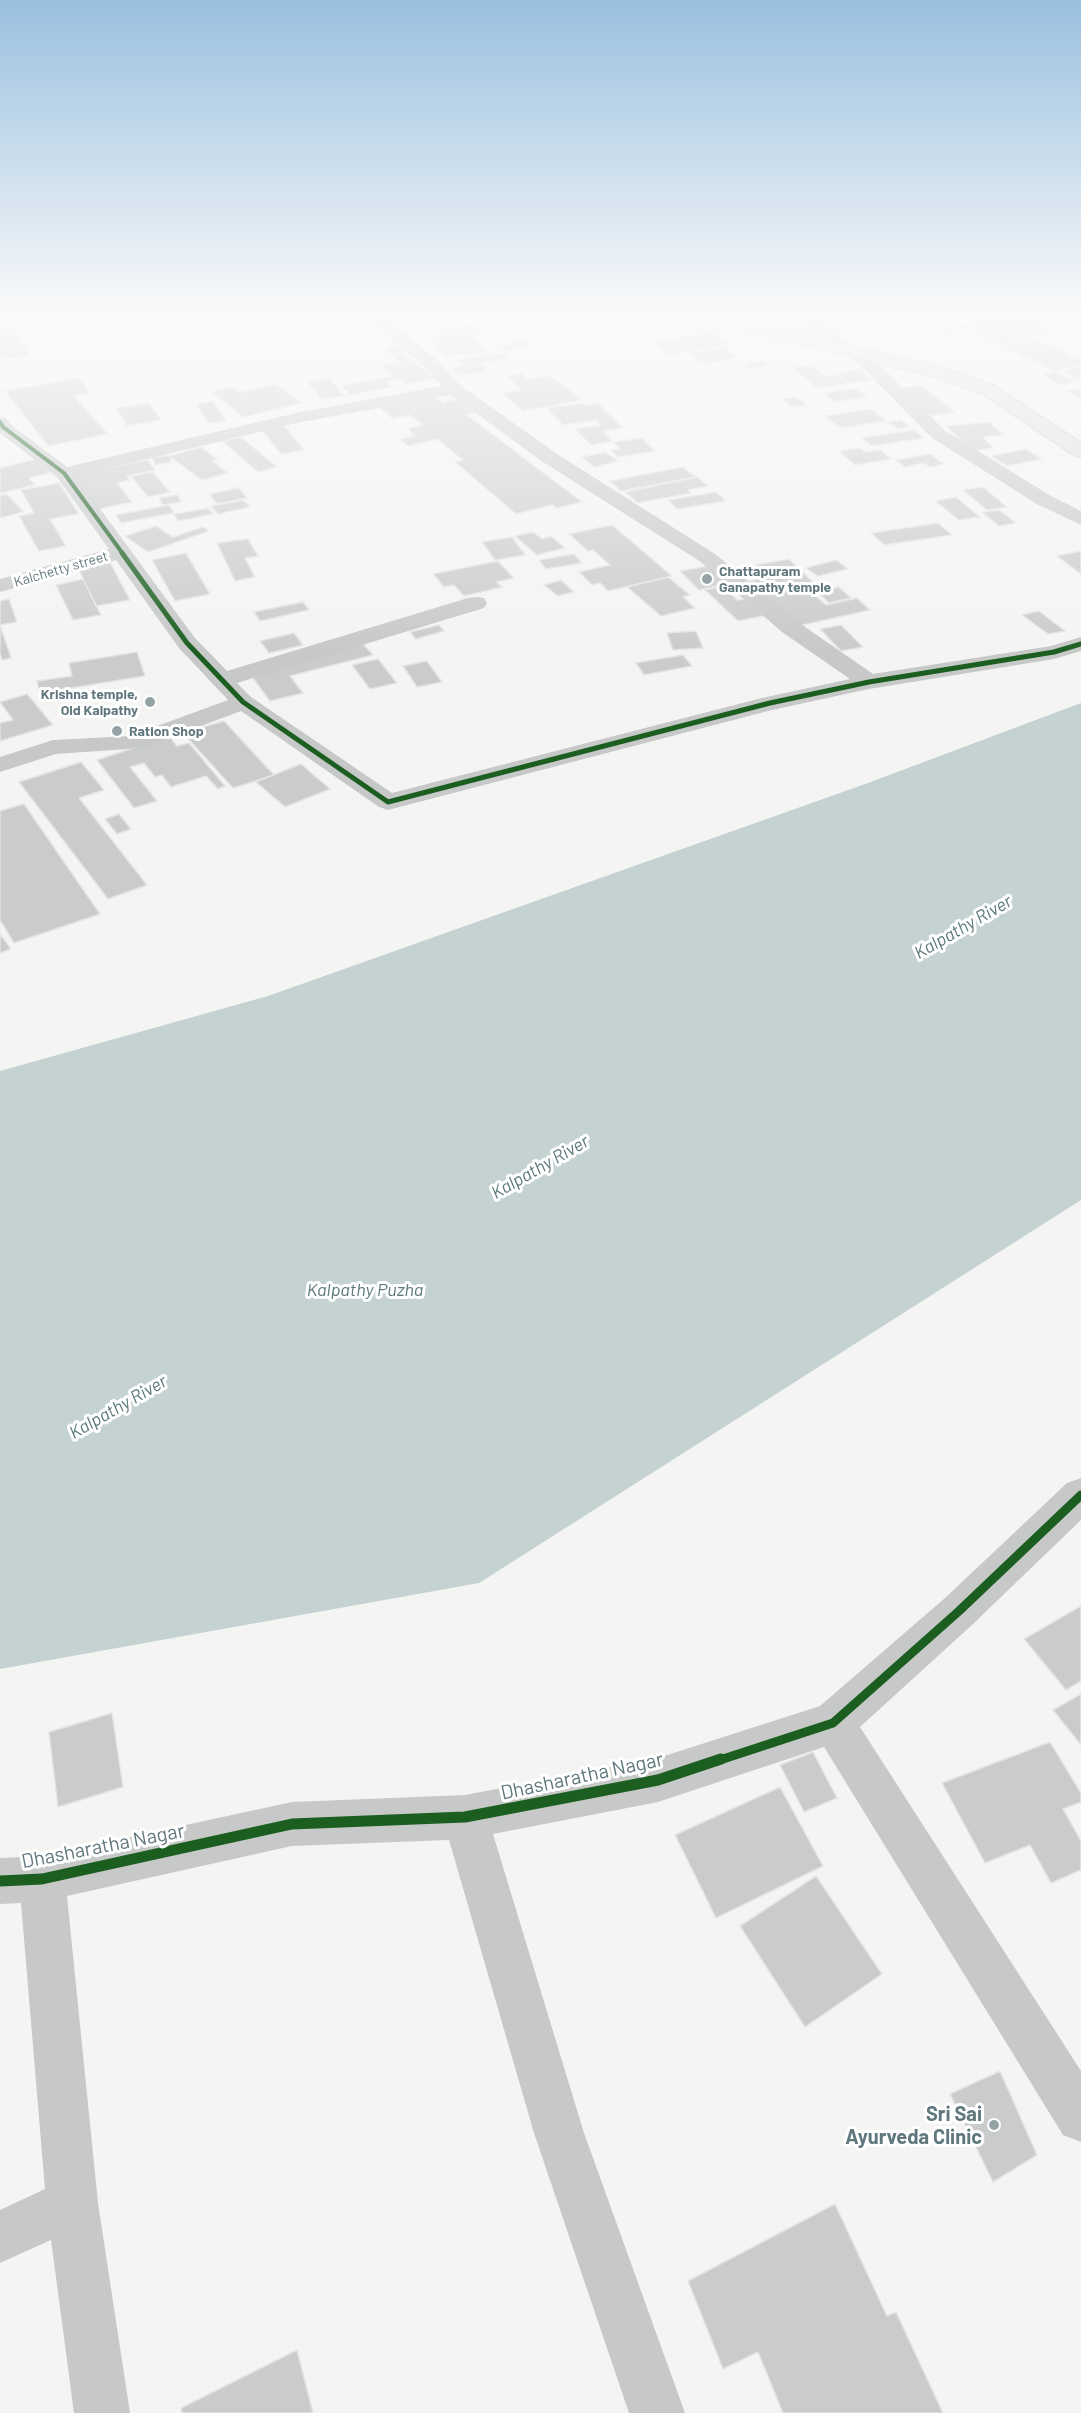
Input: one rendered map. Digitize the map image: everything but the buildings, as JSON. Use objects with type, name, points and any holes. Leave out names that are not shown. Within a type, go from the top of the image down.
[{"type":"highway","points":[[1047,429],[1081,451]]},
{"type":"street","points":[[5,429],[64,473],[187,643],[243,702],[388,802],[770,703],[869,682],[1054,652],[1081,644]]},
{"type":"street","points":[[64,473],[251,429]]},
{"type":"street","points":[[509,429],[550,458],[708,558],[790,627],[869,682]]},
{"type":"street","points":[[933,429],[1044,500],[1081,519]]},
{"type":"street","name":"Kalchetty street","points":[[0,586],[122,552]]},
{"type":"street","points":[[222,680],[476,603]]},
{"type":"street","points":[[0,765],[53,747],[133,743],[243,702]]},
{"type":"street","name":"Dhasharatha Nagar","points":[[21,1880],[292,1824],[465,1817],[658,1780],[833,1723],[1079,1500]]},
{"type":"street","points":[[833,1723],[1081,2117]]},
{"type":"street","points":[[465,1817],[559,2133],[657,2413]]},
{"type":"street","points":[[21,1880],[72,2203],[102,2413]]},
{"type":"street","points":[[0,2237],[72,2203]]},
{"type":"water","name":"Kalpathy Puzha","points":[[1081,703],[1081,1200],[479,1583],[0,1669],[0,1071],[268,996],[868,783]]},
{"type":"cycle path","points":[[5,429],[64,473],[187,643],[243,702],[388,802],[770,703],[869,682],[1054,652],[1081,644]]},
{"type":"cycle path","points":[[0,1881],[42,1879],[292,1824],[465,1817],[658,1780],[833,1723],[959,1611],[1081,1495]]},
{"type":"place","name":"Chattapuram Ganapathy temple","points":[[707,579]]},
{"type":"place","name":"Krishna temple, Old Kalpathy","points":[[150,702]]},
{"type":"place","name":"Ration Shop","points":[[117,731]]},
{"type":"place","name":"Sri Sai Ayurveda Clinic","points":[[994,2125]]},
{"type":"water label","name":"Kalpathy River","points":[[963,927]]},
{"type":"water label","name":"Kalpathy River","points":[[540,1167]]},
{"type":"water label","name":"Kalpathy River","points":[[118,1407]]}]
